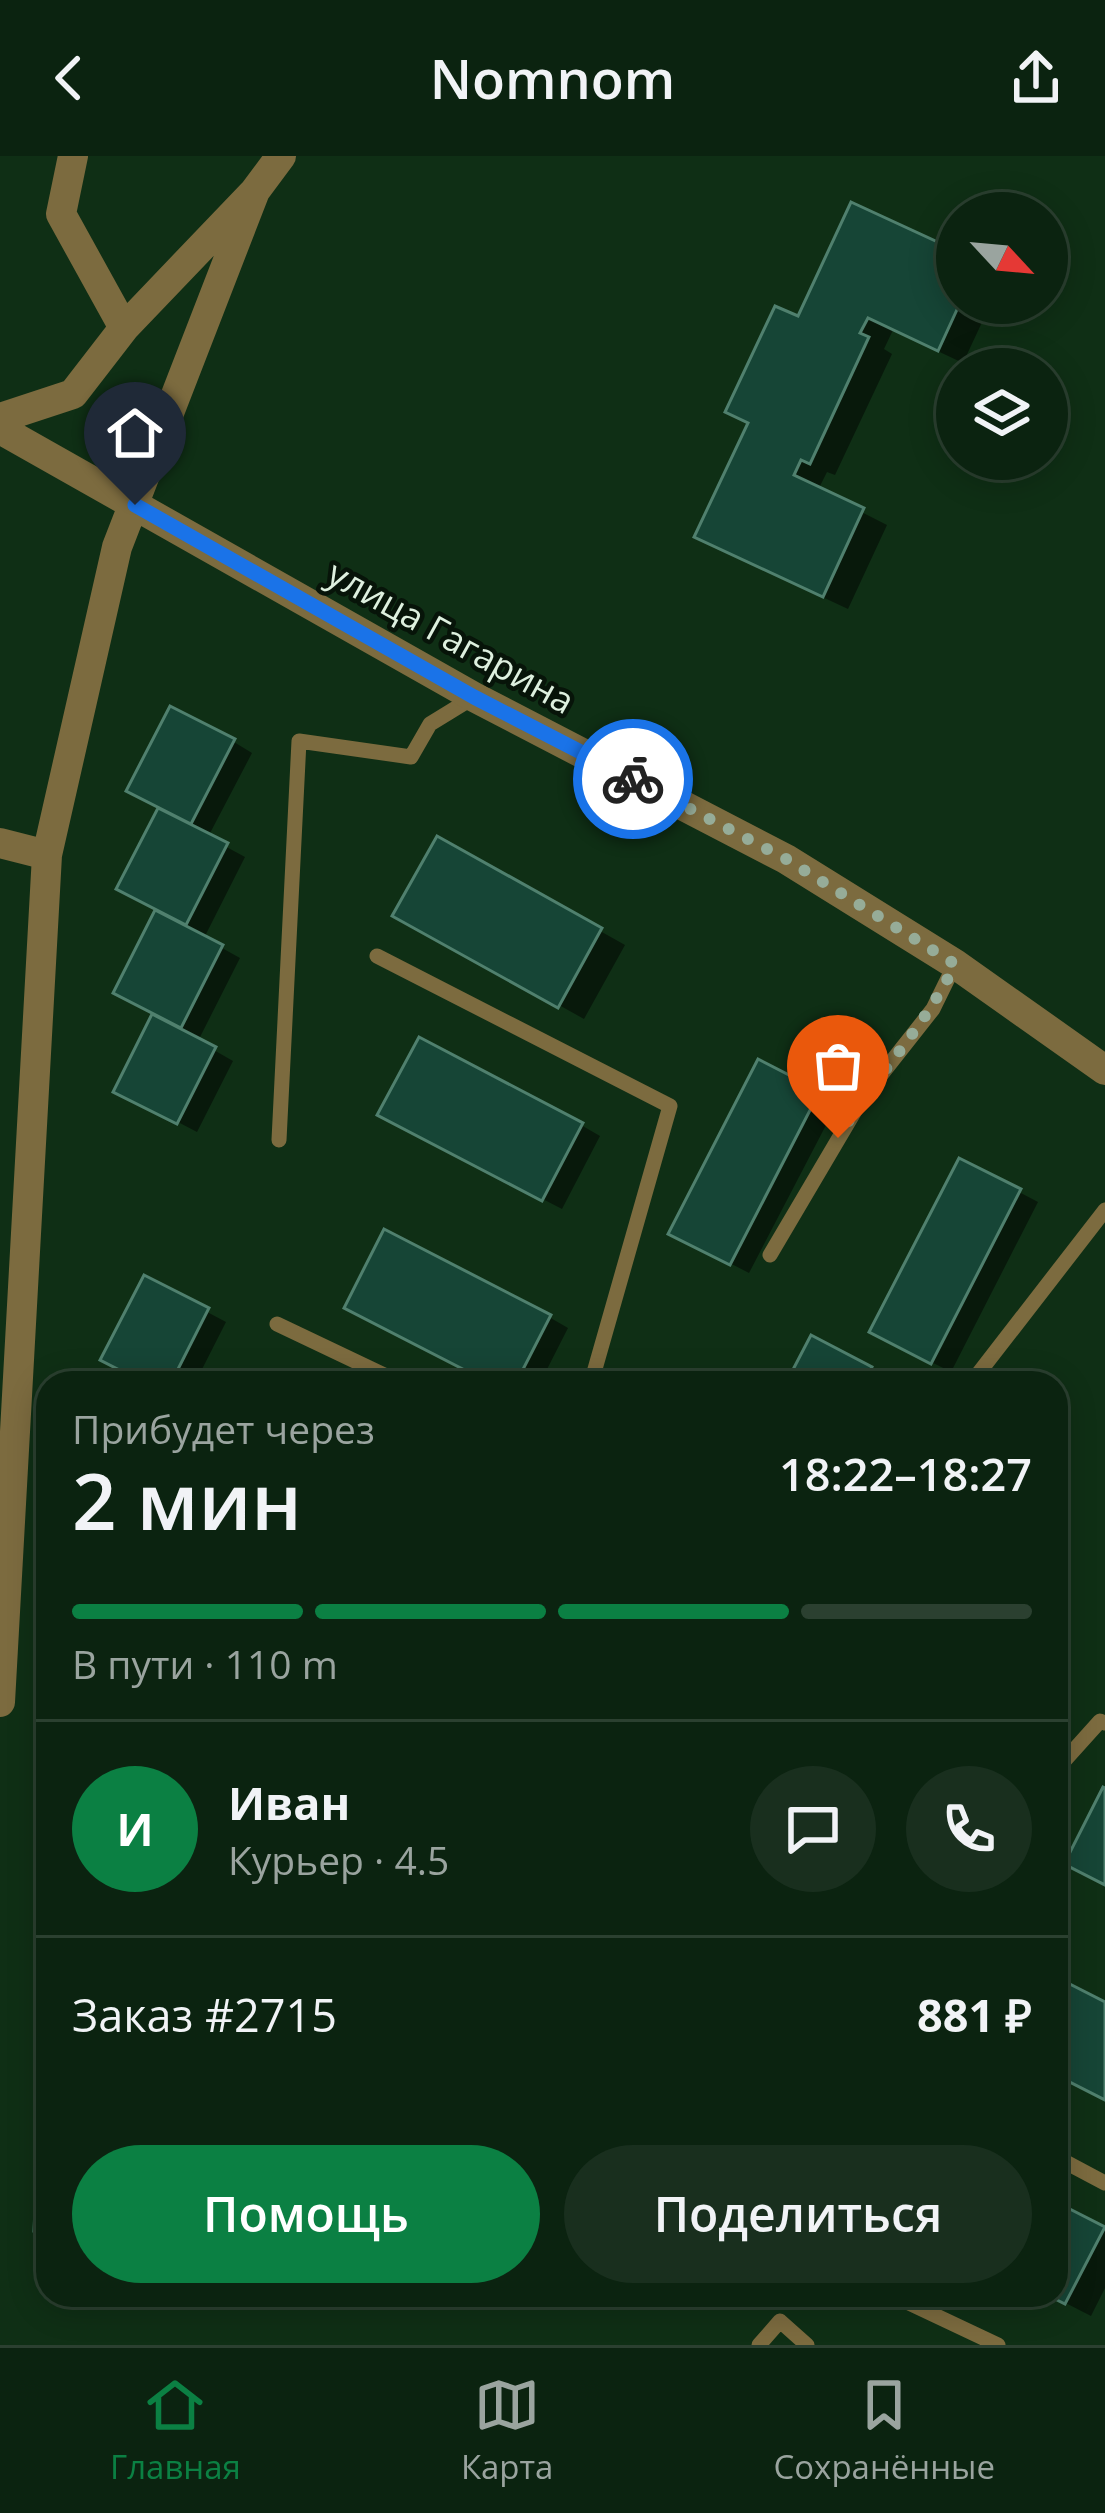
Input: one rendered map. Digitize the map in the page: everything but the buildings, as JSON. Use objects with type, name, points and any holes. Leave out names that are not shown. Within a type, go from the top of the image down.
[{"type":"street","points":[[73,156],[61,214],[124,328]]},
{"type":"street","points":[[0,418],[73,394],[124,328],[255,191],[281,156]]},
{"type":"street","points":[[0,1702],[47,855],[117,547],[255,191]]},
{"type":"street","name":"улица Гагарина","points":[[0,429],[474,697],[786,859],[955,964],[1105,1070]]},
{"type":"street","points":[[0,843],[47,855]]},
{"type":"lane","points":[[279,1139],[299,741],[411,757],[430,724],[474,697]]},
{"type":"lane","points":[[377,956],[670,1106],[594,1371]]},
{"type":"lane","points":[[770,1255],[862,1099],[933,1009],[955,964]]},
{"type":"lane","points":[[980,1371],[1105,1210]]},
{"type":"lane","points":[[277,1324],[376,1371]]},
{"type":"lane","points":[[1068,1757],[1100,1720],[1105,1723]]},
{"type":"lane","points":[[1068,2163],[1105,2183]]},
{"type":"lane","points":[[917,2307],[998,2345]]},
{"type":"lane","points":[[759,2345],[780,2321],[807,2345]]},
{"type":"way so far","points":[[633,779],[786,859],[955,964],[933,1009],[862,1099],[838,1138]]},
{"type":"route","points":[[135,505],[474,697],[633,779]]}]
